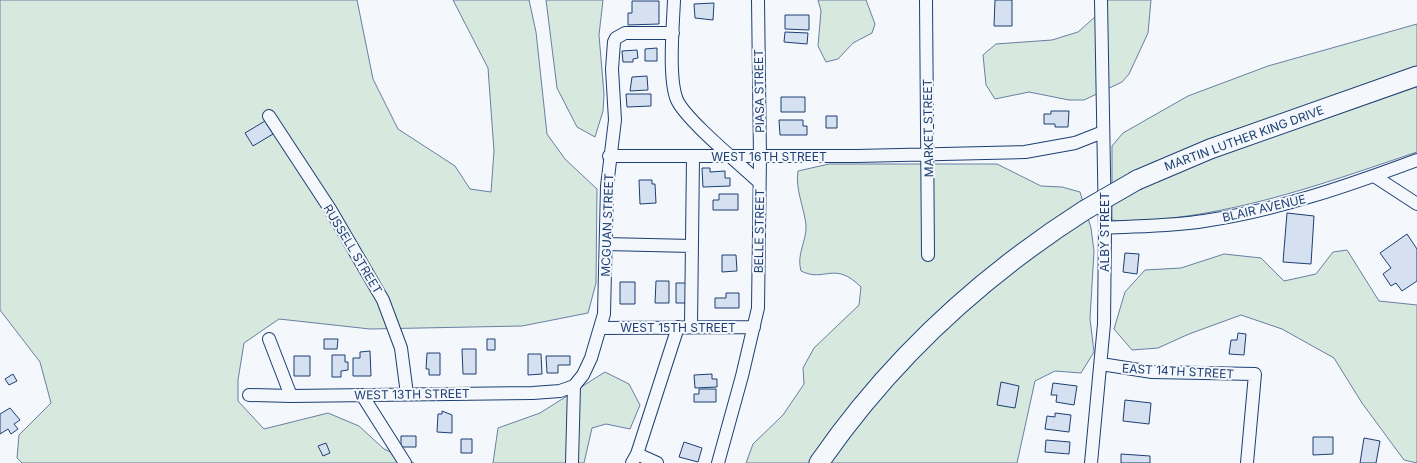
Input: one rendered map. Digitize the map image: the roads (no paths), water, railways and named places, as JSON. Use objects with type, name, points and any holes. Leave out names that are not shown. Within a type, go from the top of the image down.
[{"type":"highway","name":"MARTIN LUTHER KING DRIVE","points":[[819,463],[858,410],[892,370],[950,312],[1013,260],[1085,210],[1137,180],[1210,148],[1417,76]]},
{"type":"street","name":"BELLE STREET","points":[[674,0],[673,73],[677,100],[683,109],[759,182],[758,308],[718,463]]},
{"type":"street","name":"PIASA STREET","points":[[758,0],[759,182]]},
{"type":"street","name":"MARKET STREET","points":[[926,0],[929,154],[928,255]]},
{"type":"street","name":"ALBY STREET","points":[[1091,463],[1101,364],[1105,228],[1101,0]]},
{"type":"street","name":"MCGUAN STREET","points":[[574,386],[583,375],[591,358],[602,328],[604,314],[609,156],[615,120],[612,69],[613,48],[616,38],[625,33],[673,33]]},
{"type":"street","name":"RUSSELL STREET","points":[[269,116],[330,209],[383,300],[401,348],[406,394]]},
{"type":"street","name":"WEST 16TH STREET","points":[[609,156],[760,157],[1044,150],[1103,132]]},
{"type":"street","points":[[691,326],[693,157]]},
{"type":"street","name":"BLAIR AVENUE","points":[[1105,228],[1172,225],[1231,217],[1311,197],[1417,160]]},
{"type":"street","points":[[1374,176],[1417,204]]},
{"type":"street","points":[[606,244],[692,246]]},
{"type":"street","points":[[657,463],[634,458],[678,327]]},
{"type":"street","name":"WEST 15TH STREET","points":[[602,328],[754,327]]},
{"type":"street","points":[[269,339],[291,396]]},
{"type":"street","name":"EAST 14TH STREET","points":[[1101,364],[1152,372],[1255,374],[1248,463]]},
{"type":"street","name":"WEST 13TH STREET","points":[[249,395],[533,393],[560,391],[574,386]]},
{"type":"street","points":[[572,463],[574,386]]},
{"type":"street","points":[[362,395],[405,463]]}]
